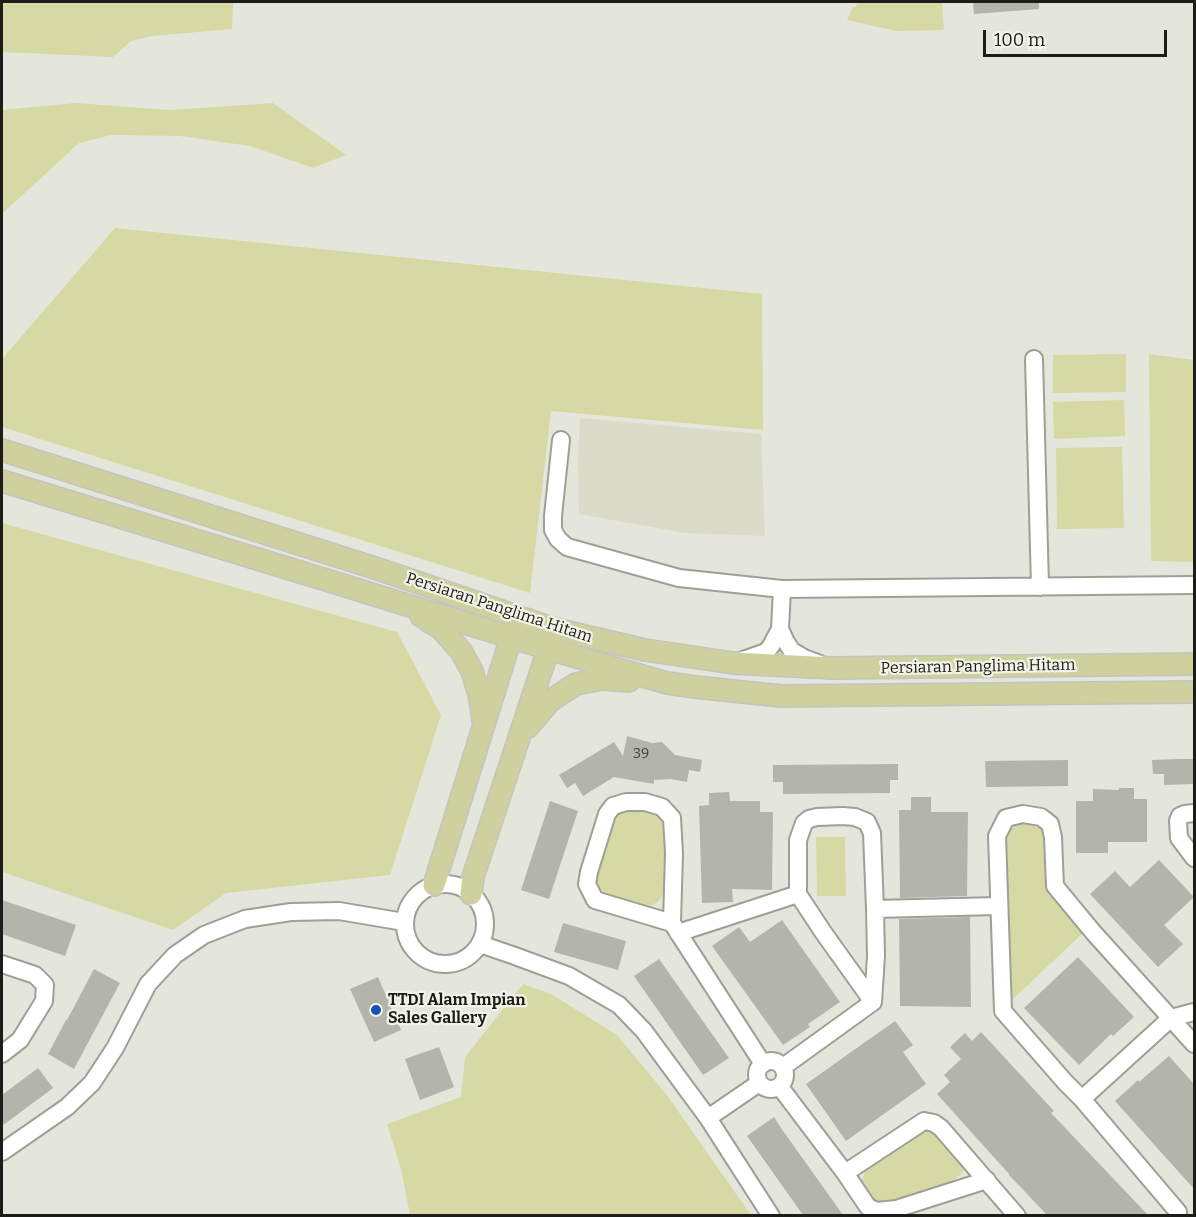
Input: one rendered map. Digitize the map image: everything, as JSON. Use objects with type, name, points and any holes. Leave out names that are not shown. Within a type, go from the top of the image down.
[{"type":"main road","name":"Persiaran Panglima Hitam","points":[[2,450],[375,568],[555,629],[645,650],[733,663],[833,668],[1194,664]]},
{"type":"main road","name":"Persiaran Panglima Hitam","points":[[2,481],[512,638],[667,683],[782,696],[1194,692]]},
{"type":"main road","points":[[405,605],[441,629],[461,651],[472,671],[480,698],[484,724]]},
{"type":"main road","points":[[434,885],[518,616]]},
{"type":"main road","points":[[471,894],[474,877],[555,629]]},
{"type":"main road","points":[[520,737],[550,701],[576,684],[601,679],[667,683]]},
{"type":"street","points":[[1034,359],[1040,587]]},
{"type":"street","points":[[561,440],[553,516],[553,530],[558,539],[567,547],[679,578],[782,589],[1194,585]]},
{"type":"street","points":[[733,663],[766,652],[771,646],[780,629],[782,589]]},
{"type":"street","points":[[780,629],[792,651],[804,658],[833,668]]},
{"type":"street","points":[[763,1064],[675,928],[672,818],[662,807],[645,802],[626,802],[613,807],[607,814],[589,872],[587,884],[595,900],[675,928],[798,894]]},
{"type":"street","points":[[1194,813],[1180,816],[1178,821],[1179,838],[1194,858]]},
{"type":"street","points":[[1178,1212],[1003,1011],[997,836],[1006,818],[1023,814],[1041,817],[1050,824],[1055,886],[1093,932],[1194,1044]]},
{"type":"street","points":[[855,817],[867,822],[872,833],[876,956],[873,1002],[798,894],[798,840],[804,823],[809,819],[855,817]]},
{"type":"street","points":[[447,884],[460,887],[471,894],[480,904],[485,918],[485,931],[480,944],[471,955],[459,962],[446,965],[419,956],[405,935],[406,910],[422,890],[434,885],[447,884]]},
{"type":"street","points":[[875,909],[998,906]]},
{"type":"street","points":[[2,1152],[67,1107],[92,1083],[114,1048],[148,984],[175,955],[204,935],[245,919],[291,912],[339,911],[404,922]]},
{"type":"street","points":[[480,944],[569,976],[619,1005],[644,1031],[708,1118],[771,1215]]},
{"type":"street","points":[[845,962],[856,968],[865,969],[872,966],[876,956]]},
{"type":"street","points":[[2,964],[35,975],[45,985],[44,1001],[20,1040],[2,1054]]},
{"type":"street","points":[[783,1066],[873,1002]]},
{"type":"street","points":[[1082,1099],[1172,1018],[1194,1012]]},
{"type":"street","points":[[771,1061],[783,1066],[786,1075],[780,1087],[766,1089],[759,1083],[758,1071],[763,1064],[771,1061]]},
{"type":"street","points":[[708,1118],[759,1083]]},
{"type":"street","points":[[780,1087],[868,1207],[878,1211],[896,1209],[987,1180]]},
{"type":"street","points":[[845,1173],[924,1121],[934,1123],[941,1128],[1017,1215]]},
{"type":"shaded area","points":[[580,418],[761,434],[765,536],[685,533],[579,514]]},
{"type":"green space","points":[[2,2],[234,2],[232,29],[152,36],[131,41],[113,57],[2,52]]},
{"type":"green space","points":[[857,2],[942,2],[944,30],[896,31],[847,20]]},
{"type":"green space","points":[[76,103],[170,110],[273,103],[346,155],[313,168],[250,146],[180,136],[111,135],[79,143],[2,214],[2,110]]},
{"type":"green space","points":[[115,228],[762,294],[763,430],[551,411],[530,593],[2,427],[2,359]]},
{"type":"green space","points":[[1126,354],[1126,392],[1053,393],[1053,355]]},
{"type":"green space","points":[[1149,354],[1194,360],[1194,562],[1151,561]]},
{"type":"green space","points":[[1124,400],[1125,436],[1054,439],[1053,402]]},
{"type":"green space","points":[[1122,447],[1124,528],[1057,529],[1056,448]]},
{"type":"green space","points":[[2,523],[397,632],[441,715],[390,875],[226,893],[173,930],[2,872]]},
{"type":"green space","points":[[634,808],[654,812],[661,816],[664,823],[665,890],[659,901],[649,907],[604,893],[594,885],[593,876],[611,819],[617,813]]},
{"type":"green space","points":[[1032,823],[1038,826],[1045,835],[1046,885],[1049,892],[1084,932],[1010,1002],[1005,839],[1006,831],[1016,824]]},
{"type":"green space","points":[[816,837],[845,837],[846,896],[817,896]]},
{"type":"green space","points":[[523,984],[551,994],[617,1035],[666,1094],[751,1215],[410,1215],[401,1169],[387,1124],[461,1097],[465,1057]]},
{"type":"green space","points":[[925,1130],[935,1133],[964,1170],[948,1185],[888,1204],[872,1202],[860,1186],[865,1172]]},
{"type":"building","points":[[973,2],[1039,2],[1039,9],[974,14]]},
{"type":"building","points":[[627,736],[652,743],[662,742],[675,755],[702,760],[700,772],[689,770],[687,782],[671,779],[654,780],[654,784],[614,777],[583,796],[575,783],[567,788],[559,775],[614,742],[623,756]]},
{"type":"building","points":[[1194,759],[1194,784],[1164,785],[1164,774],[1153,774],[1152,760]]},
{"type":"building","points":[[1068,760],[1068,786],[986,787],[985,761]]},
{"type":"building","points":[[898,764],[898,780],[890,780],[890,793],[783,794],[783,782],[773,782],[773,765]]},
{"type":"building","points":[[1119,788],[1134,788],[1134,799],[1147,799],[1147,842],[1108,842],[1108,853],[1076,853],[1076,801],[1093,801],[1093,789],[1119,790]]},
{"type":"building","points":[[729,792],[730,801],[760,801],[760,812],[773,812],[772,890],[732,889],[733,902],[702,903],[699,806],[709,805],[709,793]]},
{"type":"building","points":[[911,797],[931,797],[931,812],[968,812],[967,896],[900,898],[899,810],[911,810]]},
{"type":"building","points":[[550,801],[578,811],[549,899],[521,890]]},
{"type":"building","points":[[1159,860],[1194,897],[1164,925],[1183,944],[1158,967],[1090,894],[1115,871],[1130,887]]},
{"type":"building","points":[[2,900],[76,925],[65,956],[2,934]]},
{"type":"building","points":[[970,917],[971,1007],[900,1006],[899,919]]},
{"type":"building","points":[[782,920],[840,1002],[808,1024],[810,1027],[783,1045],[712,946],[739,927],[750,942]]},
{"type":"building","points":[[563,923],[626,941],[618,970],[554,952]]},
{"type":"building","points":[[1078,957],[1134,1017],[1113,1036],[1111,1034],[1079,1065],[1024,1008]]},
{"type":"building","points":[[659,959],[729,1058],[703,1075],[634,976]]},
{"type":"building","points":[[94,969],[120,983],[74,1069],[48,1054]]},
{"type":"building","name":"TTDI Alam Impian Sales Gallery","points":[[378,977],[401,1030],[374,1042],[350,989]]},
{"type":"building","points":[[895,1021],[913,1045],[903,1052],[926,1084],[846,1141],[806,1084]]},
{"type":"building","points":[[981,1032],[1054,1111],[1051,1113],[1148,1215],[1047,1215],[1009,1175],[937,1094],[950,1082],[944,1075],[961,1059],[950,1047],[965,1033],[972,1041]]},
{"type":"building","points":[[439,1047],[454,1087],[420,1100],[405,1059]]},
{"type":"building","points":[[1169,1056],[1194,1084],[1194,1189],[1115,1101]]},
{"type":"building","points":[[38,1068],[53,1088],[2,1126],[2,1095]]},
{"type":"building","points":[[774,1117],[843,1215],[803,1215],[747,1136]]},
{"type":"place","name":"TTDI Alam Impian Sales Gallery","points":[[376,1010]]}]
